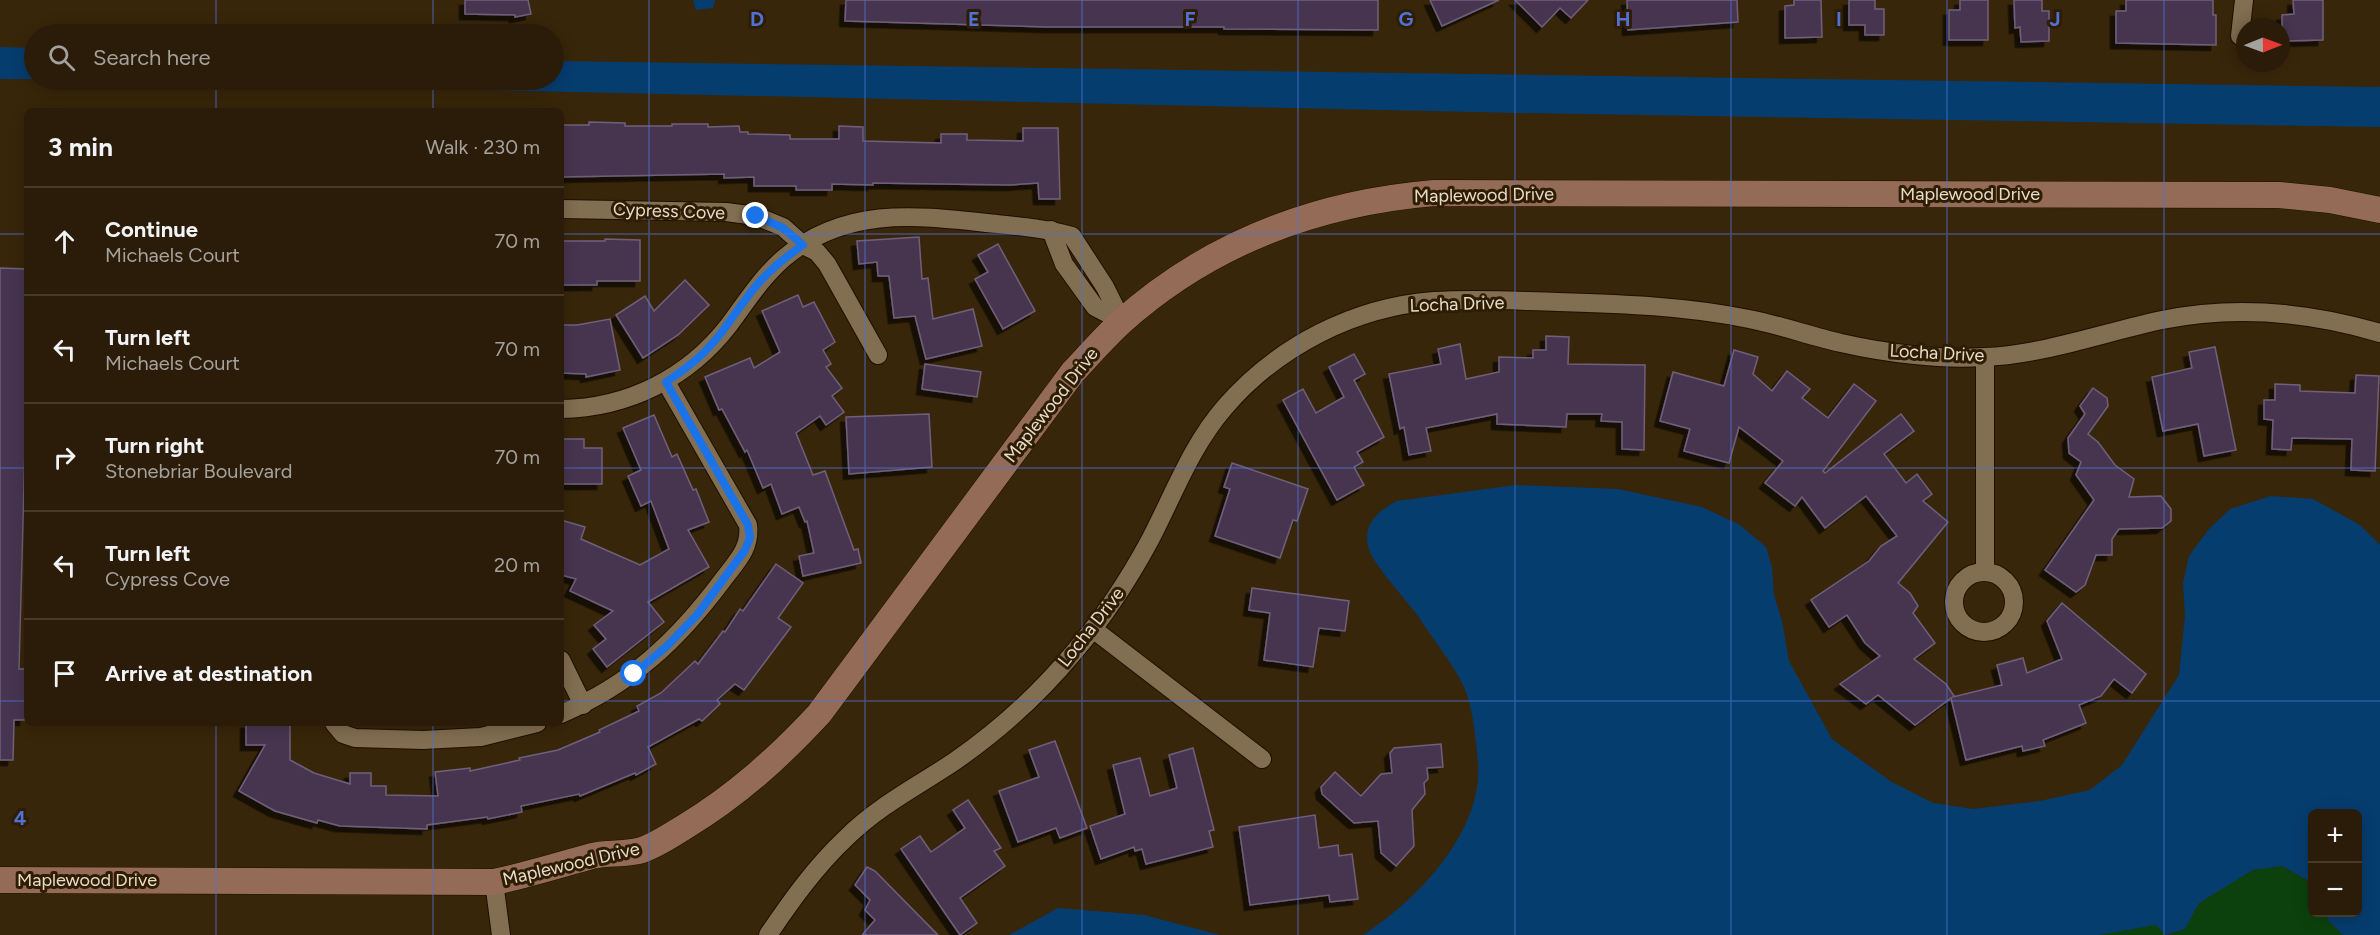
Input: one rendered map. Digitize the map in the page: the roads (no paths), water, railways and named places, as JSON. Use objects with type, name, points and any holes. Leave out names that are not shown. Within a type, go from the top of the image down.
[{"type":"street","points":[[2242,18],[2244,0]]},
{"type":"street","name":"Maplewood Drive","points":[[0,880],[494,882],[594,856],[642,850],[717,807],[758,776],[784,752],[824,707],[1073,372],[1122,321],[1161,290],[1204,261],[1251,237],[1339,207],[1400,196],[1434,193],[2279,195],[2330,200],[2380,210]]},
{"type":"street","name":"Cypress Cove","points":[[564,209],[726,212],[770,221],[783,228],[803,245],[817,252],[835,276],[878,356]]},
{"type":"street","points":[[564,409],[581,409],[610,404],[638,395],[666,382],[700,357],[729,324],[745,299],[785,257],[839,227],[867,219],[924,216],[1051,230],[1072,236],[1122,321]]},
{"type":"street","name":"Locha Drive","points":[[768,935],[817,869],[846,838],[878,810],[958,759],[999,727],[1037,692],[1093,629],[1126,582],[1151,537],[1186,464],[1200,440],[1224,408],[1273,361],[1332,327],[1370,313],[1407,305],[1455,300],[1653,304],[1704,310],[1755,320],[1843,344],[1878,350],[1985,358],[2091,339],[2191,315],[2239,311],[2302,315],[2380,333]]},
{"type":"street","points":[[1985,358],[1985,572]]},
{"type":"street","points":[[564,713],[583,705],[634,674],[667,646],[697,615],[745,550],[750,538],[748,525],[666,382]]},
{"type":"street","points":[[1093,629],[1262,759]]},
{"type":"street","points":[[564,666],[583,705]]},
{"type":"street","points":[[336,726],[342,734],[355,738],[423,740],[481,736],[524,726]]},
{"type":"street","points":[[494,882],[501,935]]},
{"type":"water","points":[[693,0],[715,0],[713,8],[696,10]]},
{"type":"water","points":[[0,47],[24,48],[24,79],[0,79]]},
{"type":"water","points":[[564,61],[2380,87],[2380,127],[1519,113],[489,90],[564,90]]},
{"type":"water","points":[[1516,485],[1618,489],[1702,507],[1740,525],[1766,547],[1772,567],[1774,595],[1782,621],[1789,661],[1832,739],[1890,781],[1933,803],[1973,809],[2040,801],[2090,790],[2122,765],[2179,675],[2185,615],[2183,583],[2189,556],[2209,529],[2230,509],[2271,496],[2313,499],[2360,525],[2380,545],[2380,935],[2343,935],[2326,917],[2362,917],[2362,809],[2308,809],[2308,882],[2282,866],[2253,870],[2199,903],[2185,929],[2166,935],[2156,925],[2098,935],[1363,935],[1382,922],[1420,888],[1453,848],[1474,802],[1478,779],[1473,721],[1463,685],[1418,616],[1376,562],[1368,546],[1370,524],[1384,509],[1397,501]]},
{"type":"water","points":[[1058,908],[1144,915],[1220,935],[1009,935]]}]
